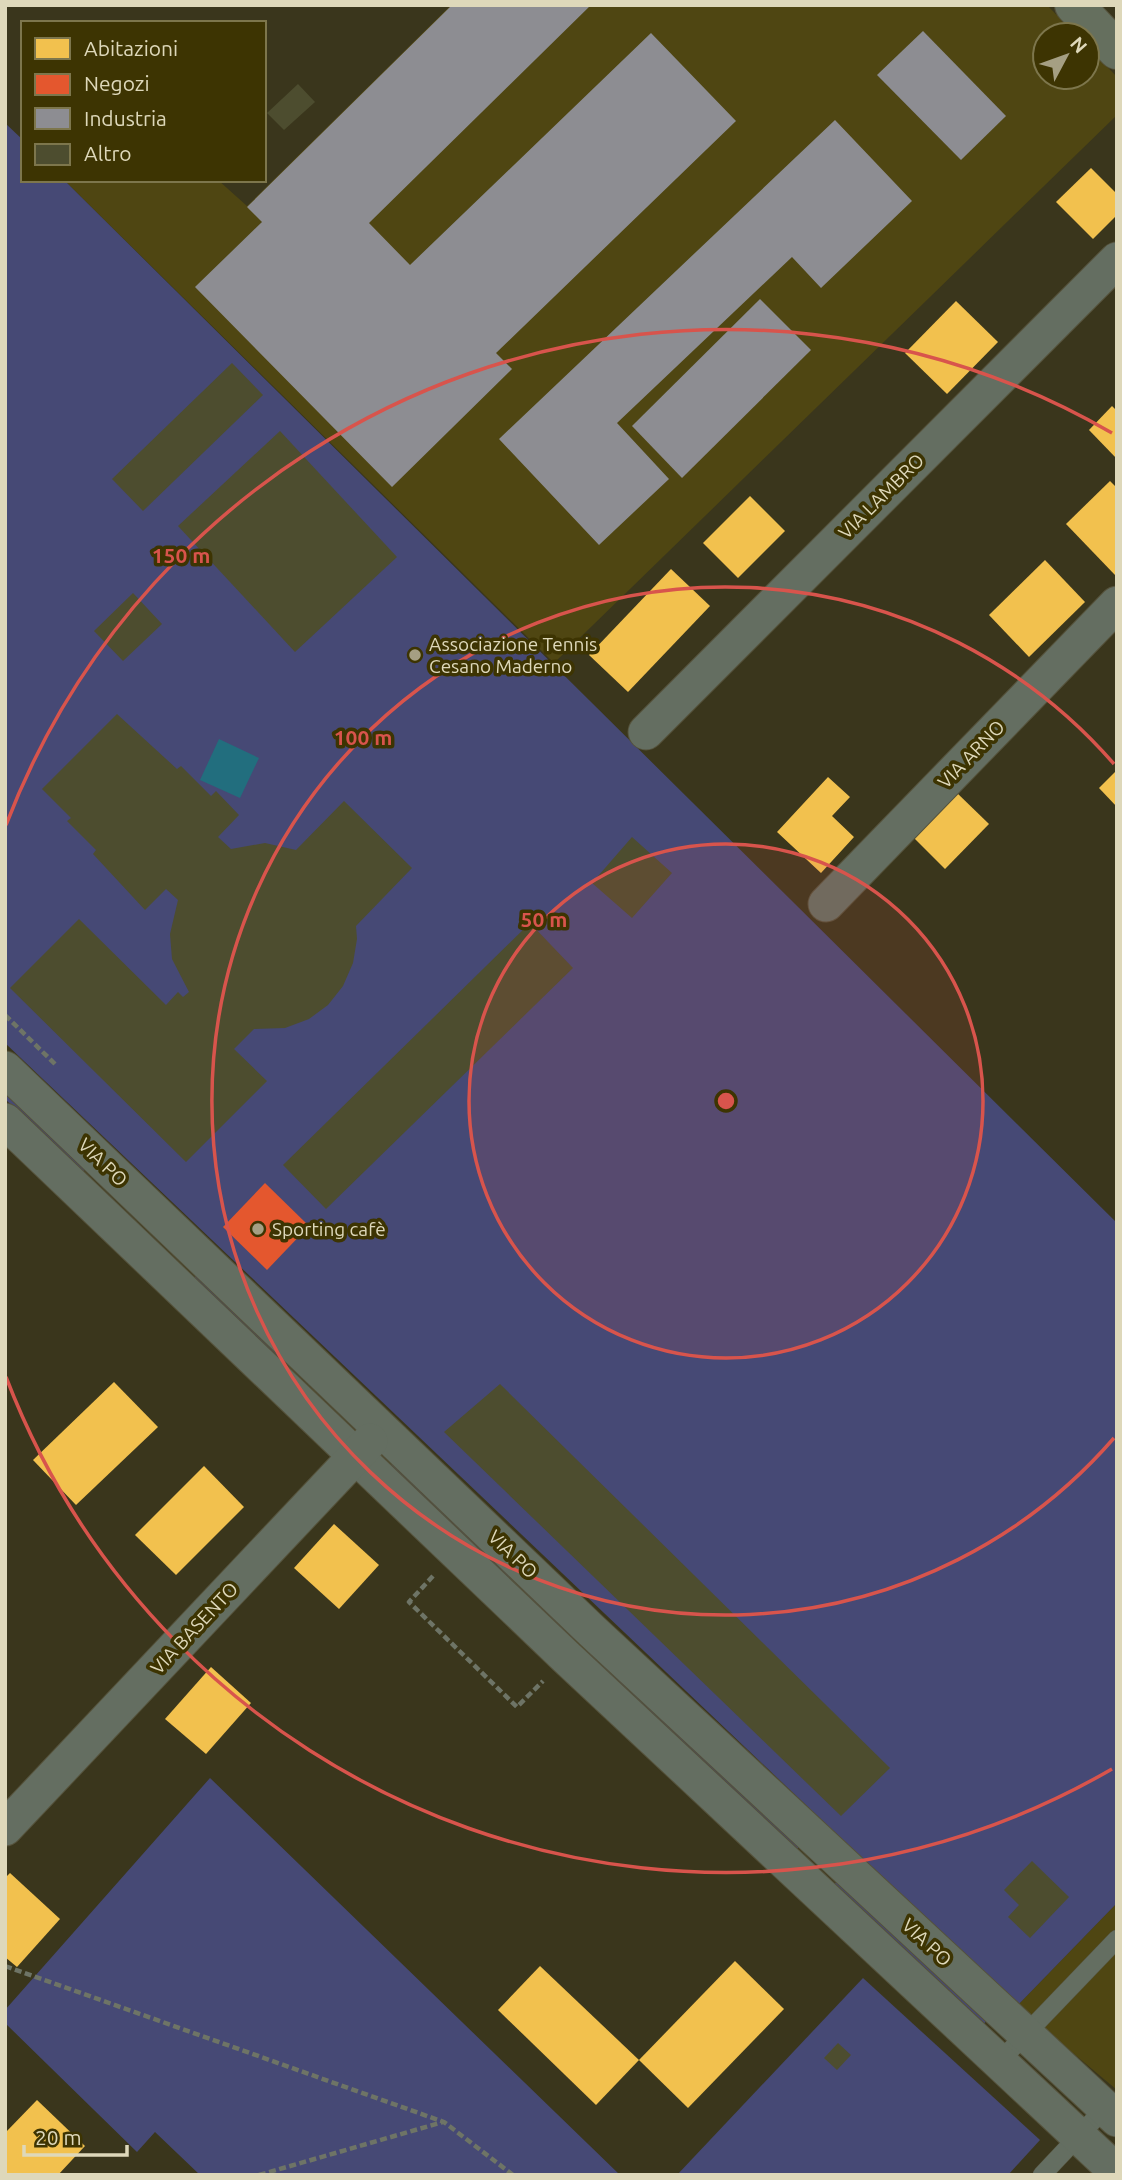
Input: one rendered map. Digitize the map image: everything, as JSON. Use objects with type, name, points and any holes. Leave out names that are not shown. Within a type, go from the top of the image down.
[{"type":"street","points":[[1074,5],[1117,50]]},
{"type":"street","name":"VIA LAMBRO","points":[[646,732],[1117,260]]},
{"type":"street","name":"VIA ARNO","points":[[826,904],[1117,604]]},
{"type":"street","name":"VIA PO","points":[[5,1069],[592,1631],[1111,2114]]},
{"type":"street","name":"VIA PO","points":[[5,1121],[356,1456],[1117,2172]]},
{"type":"street","name":"VIA BASENTO","points":[[5,1828],[382,1429]]},
{"type":"lane","points":[[1000,2062],[1117,1938]]},
{"type":"lane","name":"VIA PO","points":[[1042,2175],[1079,2136],[1111,2114]]},
{"type":"path","points":[[5,1966],[444,2122],[513,2175]]},
{"type":"path","points":[[259,2175],[444,2122]]},
{"type":"shaded area","points":[[451,5],[1047,5],[1062,21],[1031,21],[1031,91],[1101,91],[1101,60],[1117,77],[1117,115],[554,663],[66,182],[220,182],[247,206]]},
{"type":"shaded area","points":[[5,123],[21,138],[21,182],[66,182],[1117,1223],[1117,1903],[1017,2006],[5,1043]]},
{"type":"shaded area","points":[[219,739],[259,758],[240,798],[200,780]]},
{"type":"shaded area","points":[[5,1089],[87,1167],[82,1173],[5,1099]]},
{"type":"shaded area","points":[[198,1273],[285,1357],[280,1362],[193,1279]]},
{"type":"shaded area","points":[[394,1462],[576,1636],[571,1642],[389,1467]]},
{"type":"shaded area","points":[[588,1646],[801,1845],[795,1851],[583,1652]]},
{"type":"shaded area","points":[[210,1778],[620,2175],[200,2175],[155,2132],[137,2152],[5,2023],[5,2010]]},
{"type":"shaded area","points":[[838,1880],[988,2019],[982,2026],[833,1886]]},
{"type":"shaded area","points":[[1117,1903],[1117,2090],[1017,2006]]},
{"type":"shaded area","points":[[863,1978],[1040,2140],[1008,2175],[677,2175]]},
{"type":"building: Abitazioni","points":[[1091,168],[1117,194],[1117,215],[1093,239],[1056,202]]},
{"type":"building: Abitazioni","points":[[956,301],[998,342],[947,394],[905,353]]},
{"type":"building: Abitazioni","points":[[1112,406],[1117,411],[1117,459],[1089,430]]},
{"type":"building: Abitazioni","points":[[1110,481],[1117,488],[1115,575],[1066,524]]},
{"type":"building: Abitazioni","points":[[750,496],[785,531],[738,578],[703,543]]},
{"type":"building: Abitazioni","points":[[1045,560],[1085,602],[1029,657],[989,615]]},
{"type":"building: Abitazioni","points":[[671,569],[710,606],[628,692],[589,655]]},
{"type":"building: Abitazioni","points":[[1117,770],[1117,807],[1099,788]]},
{"type":"building: Abitazioni","points":[[828,777],[850,797],[832,816],[854,837],[821,873],[777,832]]},
{"type":"building: Abitazioni","points":[[955,791],[989,824],[945,869],[911,835]]},
{"type":"building: Abitazioni","points":[[114,1382],[158,1427],[76,1505],[33,1460]]},
{"type":"building: Abitazioni","points":[[204,1466],[244,1507],[176,1575],[135,1535]]},
{"type":"building: Abitazioni","points":[[334,1524],[379,1565],[339,1609],[294,1568]]},
{"type":"building: Abitazioni","points":[[211,1667],[251,1703],[206,1754],[165,1719]]},
{"type":"building: Abitazioni","points":[[10,1873],[60,1919],[17,1967],[5,1957],[5,1878]]},
{"type":"building: Abitazioni","points":[[735,1961],[784,2009],[688,2108],[639,2060]]},
{"type":"building: Abitazioni","points":[[540,1966],[639,2060],[596,2105],[498,2010]]},
{"type":"building: Abitazioni","points":[[37,2100],[85,2146],[58,2175],[5,2175],[5,2133]]},
{"type":"building: Negozi","points":[[265,1183],[309,1226],[267,1270],[223,1227]]},
{"type":"building: Industria","points":[[452,5],[591,5],[369,223],[410,265],[651,33],[736,121],[496,353],[512,369],[392,487],[195,287],[262,222],[247,207]]},
{"type":"building: Industria","points":[[923,31],[1006,116],[961,160],[877,75]]},
{"type":"building: Industria","points":[[835,120],[912,201],[821,288],[792,257],[617,423],[669,479],[599,545],[499,439]]},
{"type":"building: Industria","points":[[760,299],[811,350],[682,478],[632,426]]},
{"type":"building: Altro","points":[[298,84],[315,102],[284,130],[267,113]]},
{"type":"building: Altro","points":[[232,363],[263,395],[143,511],[112,479]]},
{"type":"building: Altro","points":[[280,431],[397,557],[295,652],[178,526]]},
{"type":"building: Altro","points":[[133,593],[162,624],[123,661],[94,631]]},
{"type":"building: Altro","points":[[117,714],[177,769],[181,766],[211,796],[216,791],[239,815],[218,837],[231,849],[265,843],[296,850],[344,801],[412,868],[356,926],[353,963],[343,986],[328,1005],[309,1019],[285,1028],[254,1029],[234,1049],[267,1081],[186,1162],[10,988],[79,919],[166,1005],[178,992],[183,997],[189,992],[172,959],[170,934],[178,900],[166,889],[145,910],[93,854],[96,850],[67,821],[71,818],[42,789]]},
{"type":"building: Altro","points":[[632,837],[672,873],[632,918],[592,883]]},
{"type":"building: Altro","points":[[530,923],[573,968],[326,1209],[283,1165]]},
{"type":"building: Altro","points":[[500,1384],[890,1768],[841,1816],[444,1432]]},
{"type":"building: Altro","points":[[1032,1861],[1069,1897],[1030,1938],[1008,1917],[1019,1905],[1004,1890]]},
{"type":"building: Altro","points":[[838,2043],[851,2055],[837,2070],[824,2058]]},
{"type":"place","name":"Associazione Tennis Cesano Maderno","points":[[415,655]]},
{"type":"place","name":"Sporting cafè","points":[[258,1229]]}]
